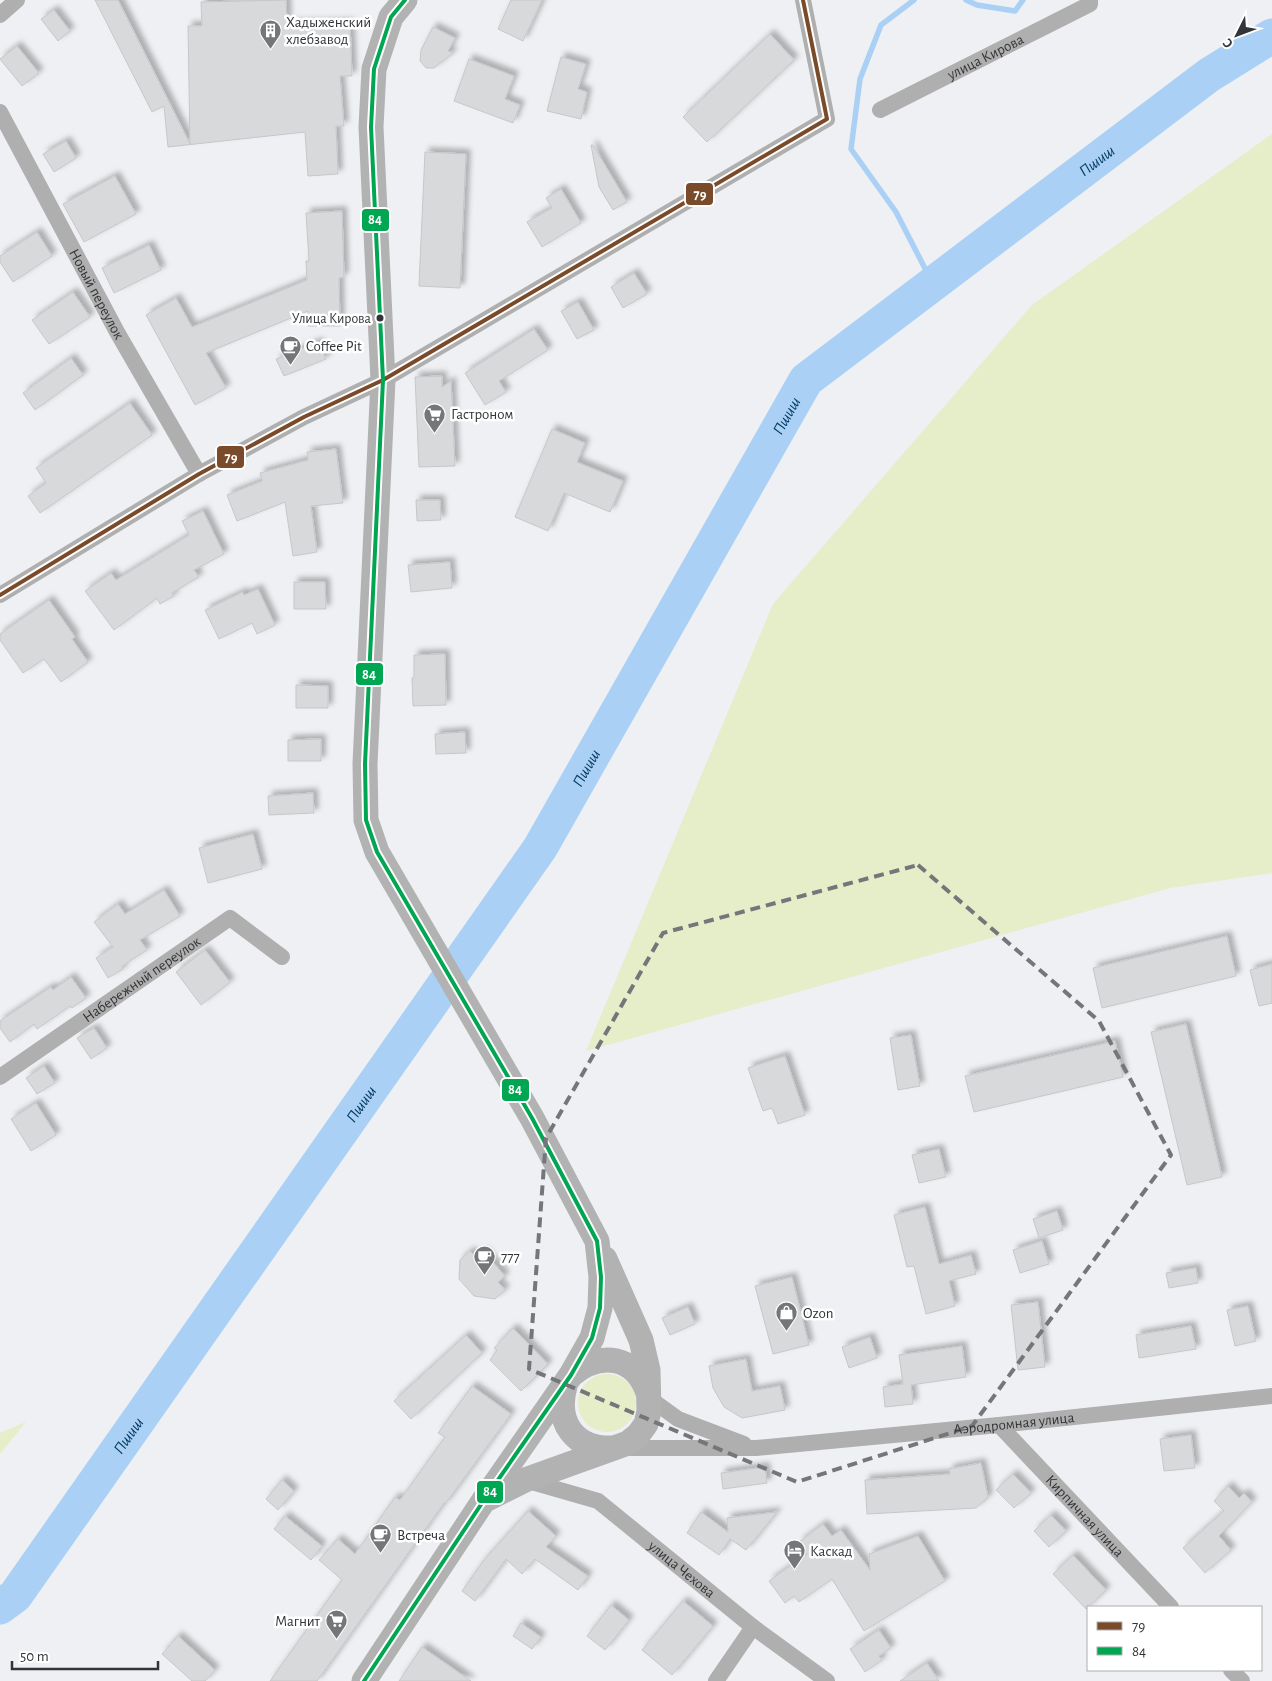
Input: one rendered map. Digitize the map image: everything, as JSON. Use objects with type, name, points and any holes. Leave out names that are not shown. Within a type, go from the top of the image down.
[{"type":"main road","points":[[405,0],[391,17],[374,69],[371,127],[384,380],[365,764],[366,820],[376,852],[532,1118],[597,1241],[641,1340],[648,1370],[650,1398],[646,1424],[638,1435],[628,1443],[525,1480],[484,1500]]},
{"type":"main road","points":[[364,1681],[484,1500],[568,1380],[592,1338],[600,1308],[601,1277],[597,1241]]},
{"type":"main road","points":[[616,1448],[588,1445],[576,1438],[567,1426],[562,1413],[561,1399],[568,1380],[582,1366],[596,1360],[611,1360],[624,1364],[636,1373],[645,1384],[650,1398]]},
{"type":"street","points":[[0,16],[17,0]]},
{"type":"street","points":[[0,595],[198,474],[304,417],[384,380],[827,118],[803,0]]},
{"type":"street","name":"улица Кирова","points":[[880,110],[1090,2]]},
{"type":"street","name":"Новый переулок","points":[[0,112],[118,332],[198,474]]},
{"type":"street","name":"Набережный переулок","points":[[0,1077],[230,918],[282,957]]},
{"type":"street","name":"Аэродромная улица","points":[[616,1448],[756,1448],[1272,1396]]},
{"type":"street","name":"Аэродромная улица","points":[[650,1398],[678,1419],[756,1448]]},
{"type":"street","name":"Кирпичная улица","points":[[999,1425],[1171,1606]]},
{"type":"street","name":"улица Чехова","points":[[525,1480],[598,1501],[753,1627],[827,1681]]},
{"type":"street","points":[[716,1681],[753,1627]]},
{"type":"street","points":[[1232,1671],[1242,1681]]},
{"type":"highlighted area","points":[[918,865],[1099,1021],[1171,1155],[972,1426],[797,1482],[529,1369],[546,1138],[663,933]]},
{"type":"green space","points":[[1272,134],[1272,873],[1170,888],[586,1051],[773,604],[1032,305]]},
{"type":"green space","points":[[601,1374],[613,1374],[628,1382],[636,1397],[636,1409],[628,1424],[613,1432],[601,1432],[586,1424],[578,1409],[578,1397],[586,1382]]},
{"type":"green space","points":[[26,1422],[0,1454],[0,1433]]},
{"type":"building","points":[[95,0],[118,0],[190,144],[188,26],[202,26],[201,2],[286,0],[287,24],[350,23],[352,76],[340,76],[344,126],[336,126],[338,174],[308,176],[305,132],[168,147],[164,106],[152,112]]},
{"type":"building","points":[[511,0],[542,0],[523,41],[498,29]]},
{"type":"building","points":[[54,10],[70,31],[58,41],[41,19]]},
{"type":"building","points":[[433,27],[455,38],[448,51],[453,53],[434,68],[426,68],[420,61],[421,50]]},
{"type":"building","points":[[770,34],[794,60],[707,142],[683,117]]},
{"type":"building","points":[[17,46],[39,73],[22,86],[0,59]]},
{"type":"building","points":[[561,57],[586,64],[578,89],[587,92],[581,119],[547,111]]},
{"type":"building","points":[[469,59],[514,76],[505,99],[520,105],[513,123],[454,101]]},
{"type":"building","points":[[66,141],[76,158],[54,172],[43,154]]},
{"type":"building","points":[[591,145],[593,145],[627,202],[613,210],[599,187]]},
{"type":"building","points":[[425,152],[466,154],[460,288],[419,286]]},
{"type":"building","points":[[115,176],[136,214],[84,242],[63,204]]},
{"type":"building","points":[[561,189],[581,223],[542,247],[527,222],[552,208],[546,198]]},
{"type":"building","points":[[342,211],[344,277],[339,278],[340,326],[308,326],[308,311],[206,353],[226,388],[195,405],[146,315],[176,298],[192,327],[307,280],[306,261],[309,261],[306,213]]},
{"type":"building","points":[[37,232],[52,256],[13,282],[0,262],[0,256]]},
{"type":"building","points":[[149,245],[161,270],[114,293],[102,268]]},
{"type":"building","points":[[634,273],[647,294],[623,308],[611,287]]},
{"type":"building","points":[[73,292],[90,317],[49,344],[32,320]]},
{"type":"building","points":[[578,302],[594,330],[577,339],[561,311]]},
{"type":"building","points":[[534,329],[548,350],[499,381],[506,392],[485,405],[465,373]]},
{"type":"building","points":[[318,342],[326,359],[284,376],[276,359]]},
{"type":"building","points":[[71,358],[83,375],[35,410],[23,393]]},
{"type":"building","name":"Гастроном","points":[[442,376],[442,387],[451,381],[455,466],[419,467],[415,377]]},
{"type":"building","points":[[130,403],[152,435],[40,513],[28,496],[46,483],[36,468]]},
{"type":"building","points":[[552,429],[585,443],[577,462],[623,481],[610,512],[564,493],[548,531],[515,517]]},
{"type":"building","points":[[336,449],[343,503],[311,506],[317,552],[293,556],[285,502],[237,521],[227,495],[262,481],[260,473],[308,460],[307,452]]},
{"type":"building","points":[[416,500],[440,500],[441,520],[417,521]]},
{"type":"building","points":[[203,511],[224,554],[194,570],[199,577],[172,593],[174,596],[160,604],[157,598],[114,630],[85,591],[111,573],[116,580],[189,535],[182,521]]},
{"type":"building","points":[[450,562],[452,588],[411,592],[408,565]]},
{"type":"building","points":[[294,582],[325,582],[326,609],[294,609]]},
{"type":"building","points":[[258,589],[275,625],[257,634],[252,623],[219,639],[205,610],[243,592],[244,595]]},
{"type":"building","points":[[49,600],[75,637],[72,639],[88,662],[61,682],[44,659],[23,673],[0,640],[0,634]]},
{"type":"building","points":[[445,654],[446,705],[413,706],[412,678],[414,678],[414,655]]},
{"type":"building","points":[[296,685],[328,686],[328,708],[296,708]]},
{"type":"building","points":[[465,732],[466,753],[436,754],[435,734]]},
{"type":"building","points":[[321,739],[321,761],[288,761],[288,740]]},
{"type":"building","points":[[313,793],[314,813],[269,815],[268,796]]},
{"type":"building","points":[[253,834],[262,869],[208,883],[199,848]]},
{"type":"building","points":[[164,890],[180,916],[140,940],[147,950],[122,966],[123,969],[108,978],[96,958],[113,947],[94,922],[118,904],[125,914]]},
{"type":"building","points":[[1227,936],[1236,976],[1102,1008],[1093,968]]},
{"type":"building","points":[[205,950],[230,982],[201,1005],[176,972]]},
{"type":"building","points":[[1272,964],[1272,1003],[1259,1006],[1250,970]]},
{"type":"building","points":[[71,977],[86,998],[72,1008],[70,1006],[37,1029],[34,1024],[10,1042],[0,1028],[0,1021],[51,987],[53,990]]},
{"type":"building","points":[[1186,1024],[1222,1177],[1187,1185],[1151,1032]]},
{"type":"building","points":[[94,1028],[107,1048],[91,1059],[77,1038]]},
{"type":"building","points":[[911,1035],[920,1086],[898,1090],[890,1038]]},
{"type":"building","points":[[1115,1041],[1123,1077],[974,1112],[965,1076]]},
{"type":"building","points":[[785,1056],[805,1115],[778,1124],[772,1108],[763,1111],[748,1068]]},
{"type":"building","points":[[44,1066],[55,1083],[37,1094],[26,1078]]},
{"type":"building","points":[[36,1103],[56,1135],[31,1151],[11,1119]]},
{"type":"building","points":[[939,1149],[946,1177],[919,1183],[912,1155]]},
{"type":"building","points":[[925,1207],[939,1264],[971,1255],[976,1274],[949,1281],[955,1306],[926,1314],[914,1266],[907,1267],[894,1215]]},
{"type":"building","points":[[1057,1211],[1063,1230],[1039,1238],[1033,1219]]},
{"type":"building","points":[[1042,1241],[1049,1264],[1020,1273],[1013,1250]]},
{"type":"building","points":[[470,1251],[477,1258],[484,1252],[505,1276],[498,1282],[505,1290],[495,1299],[474,1296],[459,1279],[460,1260]]},
{"type":"building","points":[[1196,1268],[1198,1283],[1169,1288],[1166,1273]]},
{"type":"building","points":[[792,1277],[809,1345],[773,1354],[755,1286]]},
{"type":"building","points":[[1038,1302],[1045,1367],[1018,1370],[1011,1305]]},
{"type":"building","points":[[1248,1306],[1256,1341],[1235,1346],[1227,1310]]},
{"type":"building","points":[[688,1307],[695,1324],[670,1335],[662,1318]]},
{"type":"building","points":[[1191,1326],[1196,1349],[1139,1358],[1136,1335]]},
{"type":"building","points":[[513,1328],[548,1364],[521,1391],[490,1360],[497,1350],[494,1348]]},
{"type":"building","points":[[466,1335],[482,1353],[411,1419],[394,1401]]},
{"type":"building","points":[[870,1337],[877,1358],[849,1368],[842,1347]]},
{"type":"building","points":[[962,1346],[966,1377],[911,1385],[913,1404],[885,1407],[883,1387],[903,1384],[899,1355]]},
{"type":"building","points":[[746,1359],[752,1391],[780,1386],[785,1410],[742,1418],[724,1407],[713,1388],[709,1366]]},
{"type":"building","points":[[472,1386],[511,1414],[444,1503],[317,1681],[270,1681],[342,1580],[319,1560],[338,1539],[355,1554],[395,1497],[400,1500],[445,1437],[438,1433]]},
{"type":"building","points":[[1191,1435],[1195,1468],[1164,1471],[1160,1439]]},
{"type":"building","points":[[981,1463],[988,1497],[976,1508],[867,1514],[865,1480],[950,1474],[949,1469]]},
{"type":"building","points":[[765,1467],[767,1483],[723,1489],[721,1473]]},
{"type":"building","points":[[1013,1474],[1031,1493],[1014,1508],[996,1490]]},
{"type":"building","points":[[282,1480],[294,1491],[278,1510],[266,1499]]},
{"type":"building","points":[[1228,1486],[1239,1498],[1244,1493],[1252,1502],[1219,1536],[1231,1550],[1205,1573],[1183,1548],[1224,1511],[1214,1501]]},
{"type":"building","points":[[528,1511],[556,1536],[546,1547],[588,1576],[578,1590],[535,1559],[522,1574],[506,1559],[475,1601],[462,1591],[484,1560]]},
{"type":"building","points":[[701,1512],[728,1532],[727,1518],[777,1512],[746,1550],[730,1539],[719,1555],[687,1533]]},
{"type":"building","points":[[1051,1515],[1066,1531],[1049,1547],[1034,1531]]},
{"type":"building","points":[[285,1516],[322,1546],[311,1560],[274,1529]]},
{"type":"building","points":[[823,1524],[832,1536],[841,1530],[870,1570],[869,1554],[918,1536],[945,1581],[864,1631],[832,1579],[799,1602],[794,1596],[785,1603],[769,1581],[807,1554],[799,1542]]},
{"type":"building","points":[[1073,1555],[1106,1590],[1086,1609],[1053,1574]]},
{"type":"building","points":[[683,1601],[713,1626],[672,1675],[642,1650]]},
{"type":"building","points":[[611,1605],[629,1620],[605,1650],[587,1636]]},
{"type":"building","points":[[521,1623],[541,1637],[532,1649],[513,1636]]},
{"type":"building","points":[[879,1630],[891,1648],[879,1656],[882,1660],[865,1672],[850,1649]]},
{"type":"building","points":[[178,1636],[215,1670],[205,1681],[192,1681],[162,1654]]},
{"type":"building","points":[[422,1647],[471,1681],[399,1681]]},
{"type":"building","points":[[927,1663],[939,1681],[900,1681]]},
{"type":"waterway","points":[[914,0],[881,25],[860,79],[851,149],[896,212],[933,284]]},
{"type":"waterway","points":[[966,0],[977,5],[1015,11],[1023,0]]},
{"type":"waterway","name":"Пшиш","points":[[0,1607],[15,1596],[540,848],[806,380],[1209,75],[1272,36]]},
{"type":"transit line","name":"84","points":[[364,1681],[484,1500],[571,1375],[592,1338],[600,1308],[601,1277],[597,1241],[532,1118],[377,852],[366,820],[365,764],[383,380],[371,127],[374,69],[391,17],[405,0]]},
{"type":"transit line","name":"79","points":[[0,595],[199,474],[304,417],[383,380],[827,119],[803,0]]},
{"type":"place","name":"Хадыженский хлебзавод","points":[[270,50]]},
{"type":"place","name":"Улица Кирова","points":[[380,318]]},
{"type":"place","name":"Coffee Pit","points":[[290,365]]},
{"type":"place","name":"Гастроном","points":[[435,433]]},
{"type":"place","name":"777","points":[[485,1276]]},
{"type":"place","name":"Ozon","points":[[787,1332]]},
{"type":"place","name":"Встреча","points":[[381,1554]]},
{"type":"place","name":"Каскад","points":[[794,1570]]},
{"type":"place","name":"Магнит","points":[[336,1640]]}]
